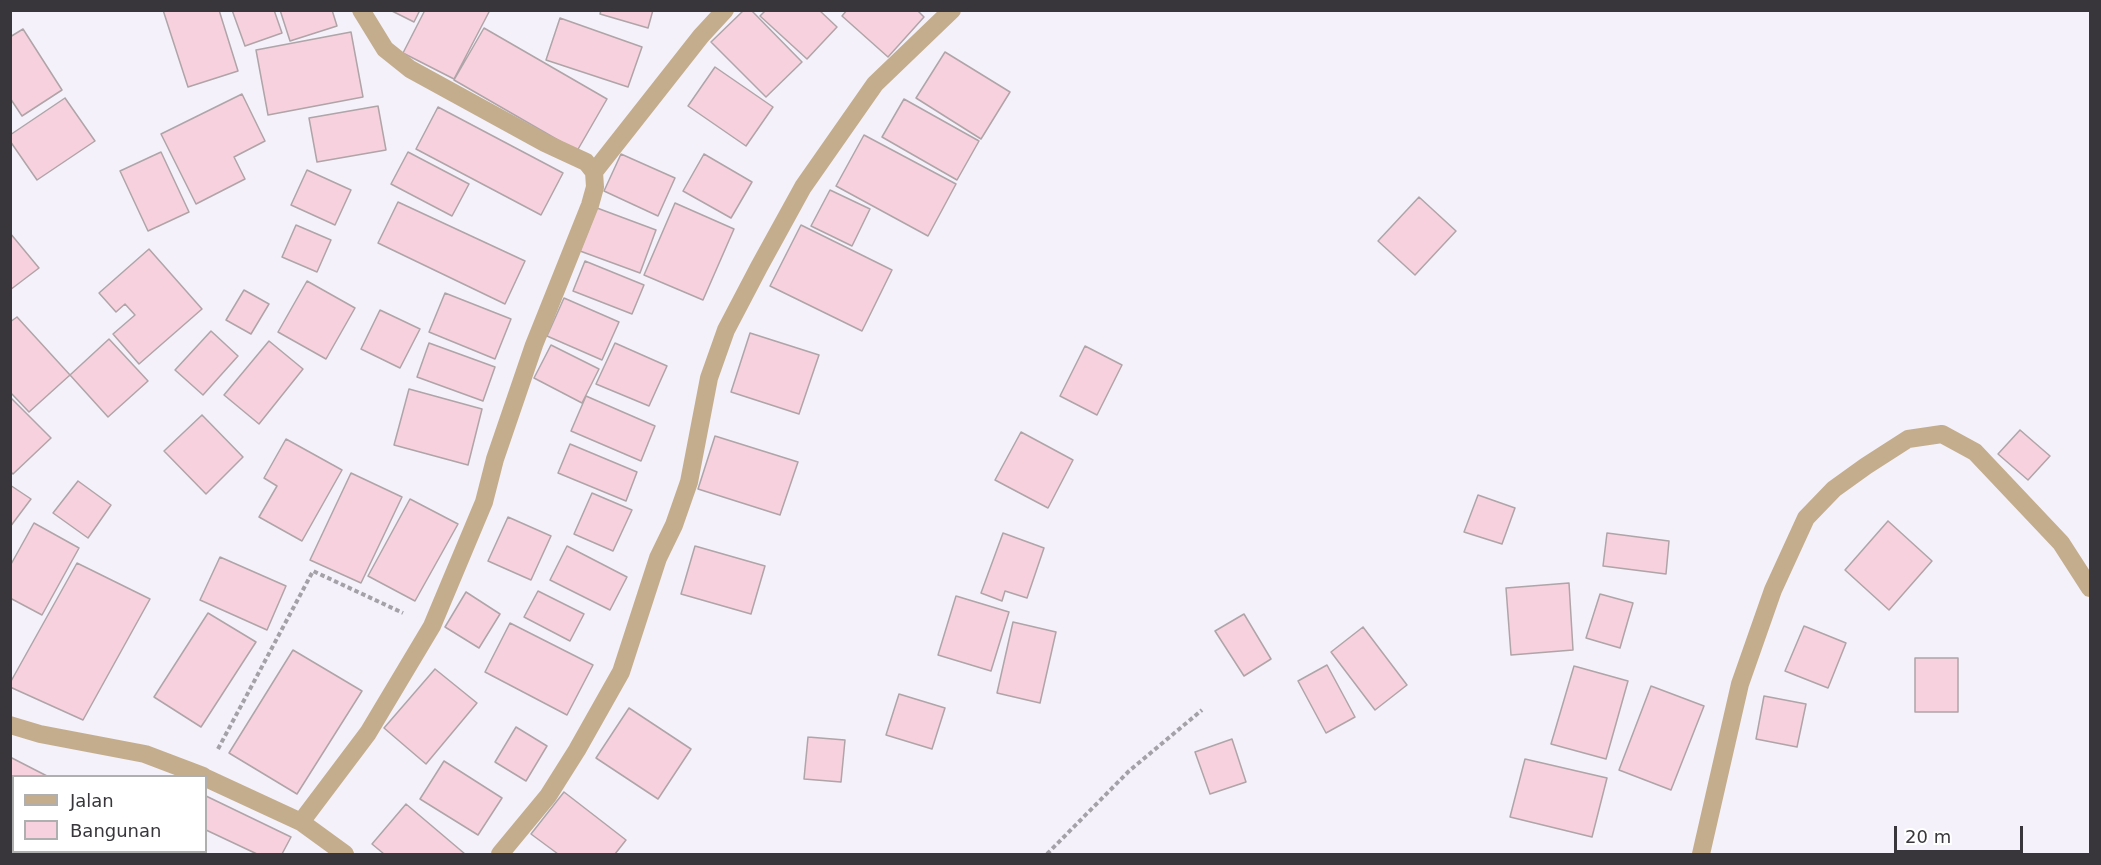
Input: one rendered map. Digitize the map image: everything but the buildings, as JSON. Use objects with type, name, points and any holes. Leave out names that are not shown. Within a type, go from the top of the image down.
[{"type":"street","points":[[301,822],[368,733],[432,626],[484,502],[495,459],[534,345],[590,205],[595,187],[594,172],[586,162],[545,143],[410,69],[385,49],[361,10]]},
{"type":"street","points":[[594,172],[701,36],[725,10]]},
{"type":"street","points":[[500,855],[548,796],[621,672],[658,558],[674,525],[689,482],[713,368],[726,330],[759,267],[803,187],[875,84],[952,10]]},
{"type":"street","points":[[1701,855],[1740,684],[1773,590],[1806,518],[1834,489],[1866,466],[1908,439],[1942,434],[1975,452],[2061,543],[2091,588]]},
{"type":"street","points":[[10,724],[40,734],[145,754],[199,775]]},
{"type":"street","points":[[207,778],[301,822],[345,855]]},
{"type":"path","points":[[215,756],[314,571],[432,626]]},
{"type":"path","points":[[1047,855],[1129,771],[1202,710]]}]
